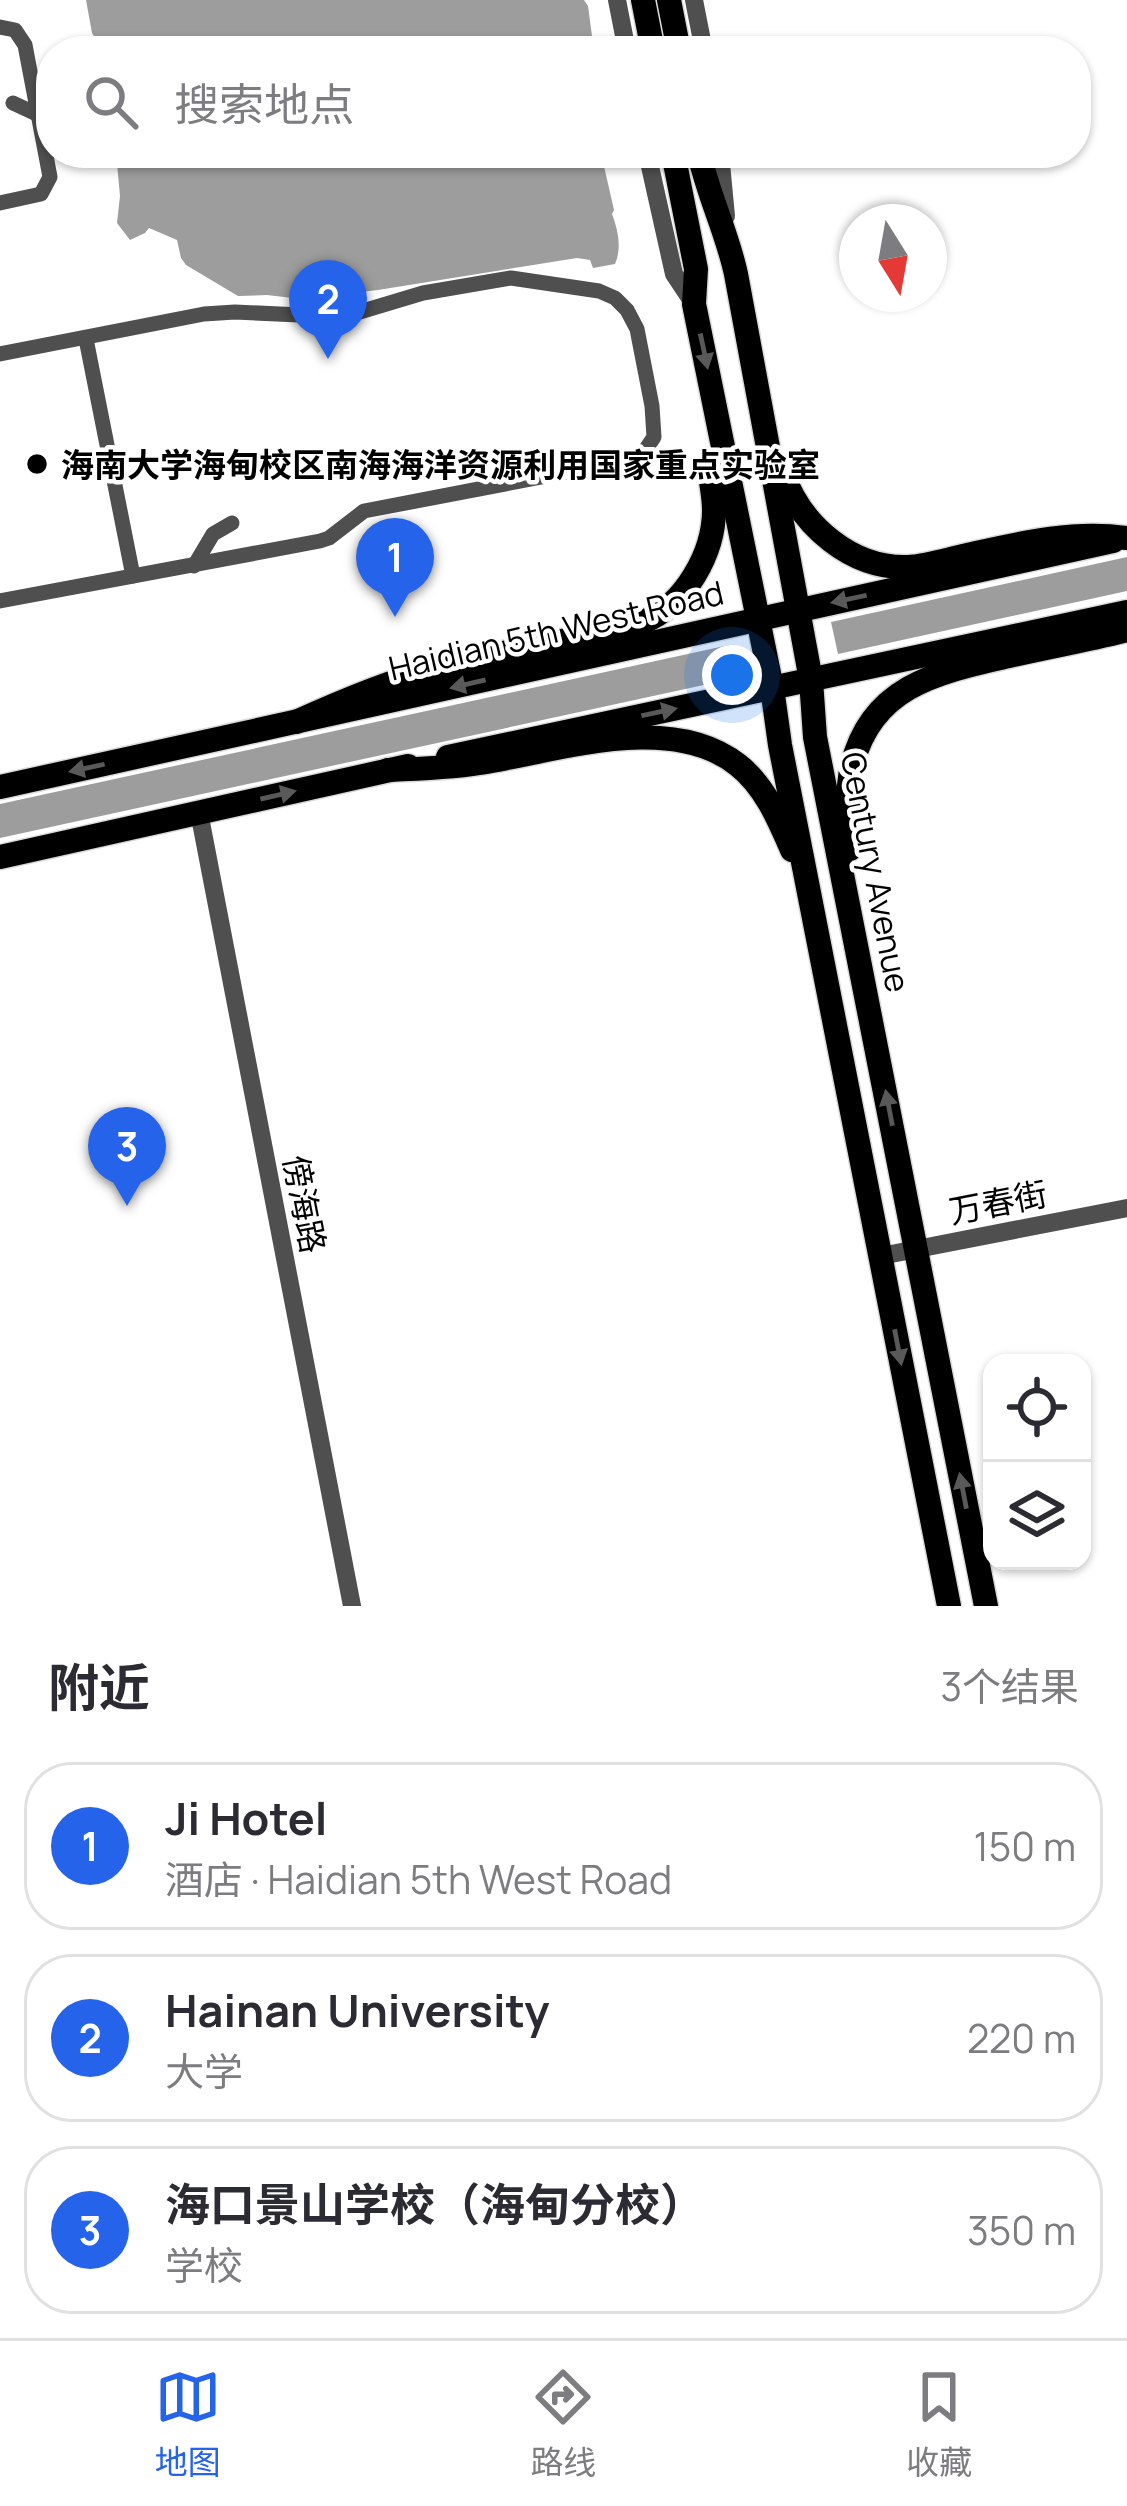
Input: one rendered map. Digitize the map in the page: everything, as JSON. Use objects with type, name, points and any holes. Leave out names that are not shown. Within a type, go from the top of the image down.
[{"type":"main road","points":[[643,0],[650,36]]},
{"type":"main road","points":[[669,0],[676,36]]},
{"type":"main road","name":"Century Avenue","points":[[676,168],[696,269],[694,304],[949,1606]]},
{"type":"main road","name":"Century Avenue","points":[[702,168],[728,239],[811,680],[815,737],[986,1606]]},
{"type":"main road","points":[[296,722],[361,693],[435,669],[648,620],[686,587],[701,562],[714,512],[710,473],[726,460]]},
{"type":"main road","points":[[771,461],[824,535],[855,556],[876,562],[912,567],[1039,540],[1127,538]]},
{"type":"main road","name":"Haidian 5th West Road","points":[[0,787],[1127,538]]},
{"type":"main road","points":[[0,857],[1127,612]]},
{"type":"main road","points":[[848,905],[851,771],[862,736],[886,704],[910,686],[951,669],[1127,630]]},
{"type":"main road","points":[[388,770],[460,766],[620,740],[659,737],[691,742],[739,765],[755,782],[784,833],[801,888],[812,902]]},
{"type":"street","points":[[617,0],[624,36]]},
{"type":"street","points":[[694,0],[701,36]]},
{"type":"street","points":[[0,24],[15,30],[26,45],[36,87]]},
{"type":"street","points":[[13,103],[36,114]]},
{"type":"street","points":[[0,206],[41,194],[48,184],[49,168]]},
{"type":"street","points":[[0,206],[36,202],[50,193],[56,180],[54,168]]},
{"type":"street","points":[[650,168],[674,274],[694,304]]},
{"type":"street","points":[[721,168],[728,239]]},
{"type":"street","points":[[0,358],[204,320],[347,323],[424,300],[512,285],[597,299],[621,314],[630,331],[646,423],[646,434],[628,452],[363,505],[318,534],[0,601]]},
{"type":"street","points":[[84,342],[129,572]]},
{"type":"street","points":[[197,561],[213,534],[232,523]]},
{"type":"street","points":[[0,591],[129,572]]},
{"type":"street","name":"傍海路","points":[[195,813],[347,1606]]},
{"type":"street","name":"万春街","points":[[882,1260],[1127,1211]]},
{"type":"shaded area","points":[[86,0],[584,0],[592,36],[94,36]]},
{"type":"shaded area","points":[[117,168],[604,168],[614,210],[617,258],[615,264],[593,268],[590,260],[577,258],[301,299],[238,296],[186,265],[177,240],[149,228],[130,240],[117,223]]},
{"type":"shaded area","points":[[1127,557],[1127,591],[838,654],[831,622]]},
{"type":"shaded area","points":[[729,645],[736,678],[0,838],[0,804]]},
{"type":"place","name":"Hainan University","points":[[328,359]]},
{"type":"place","name":"海南大学海甸校区南海海洋资源利用国家重点实验室","points":[[37,464]]},
{"type":"place","name":"Ji Hotel","points":[[395,617]]},
{"type":"place","name":"海口景山学校（海甸分校）","points":[[127,1206]]}]
